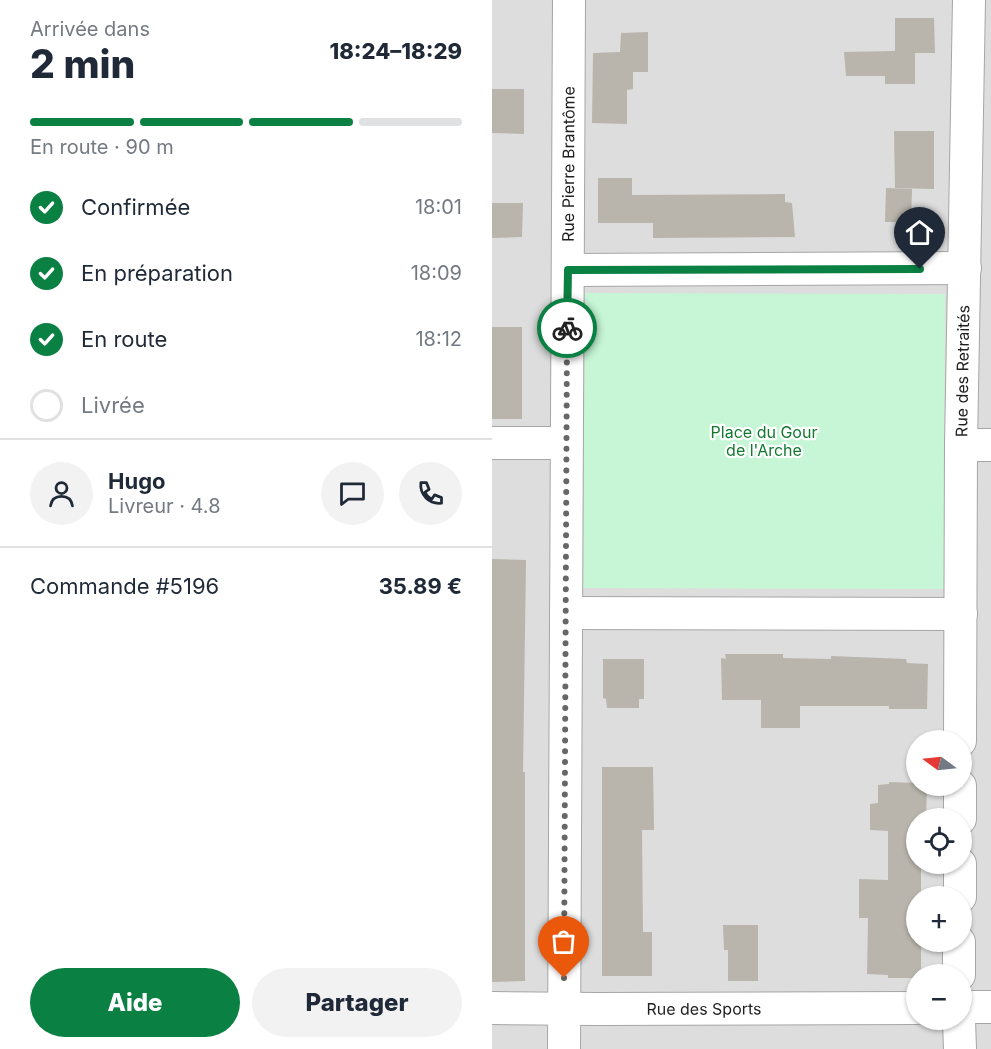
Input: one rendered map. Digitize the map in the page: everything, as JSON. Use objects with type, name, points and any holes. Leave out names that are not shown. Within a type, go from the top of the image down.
[{"type":"street","name":"Rue Pierre Brantôme","points":[[564,1049],[569,0]]},
{"type":"street","name":"Rue des Retraités","points":[[960,730],[961,614],[976,445],[965,268],[969,0]]},
{"type":"street","points":[[568,270],[965,268]]},
{"type":"street","points":[[492,443],[566,443]]},
{"type":"street","points":[[566,613],[961,614]]},
{"type":"street","points":[[972,1007],[991,1007]]},
{"type":"street","name":"Rue des Sports","points":[[492,1008],[906,1008]]},
{"type":"street","points":[[959,1030],[960,1049]]},
{"type":"shaded area","points":[[492,0],[991,0],[991,1049],[492,1049]]},
{"type":"green space","name":"Place du Gour de l'Arche","points":[[585,293],[945,294],[944,589],[583,588]]},
{"type":"building","points":[[895,18],[934,18],[935,53],[915,53],[915,84],[885,84],[885,76],[846,76],[844,52],[895,51]]},
{"type":"building","points":[[648,32],[648,72],[633,72],[633,89],[627,90],[627,124],[592,123],[593,53],[620,52],[621,33]]},
{"type":"building","points":[[492,89],[524,89],[524,134],[492,133]]},
{"type":"building","points":[[894,131],[934,131],[934,189],[895,188]]},
{"type":"building","points":[[598,178],[632,178],[632,195],[785,194],[785,202],[792,203],[795,237],[653,238],[653,223],[598,223]]},
{"type":"building","points":[[886,188],[912,189],[911,222],[885,222]]},
{"type":"building","points":[[492,203],[523,203],[522,237],[492,238]]},
{"type":"building","points":[[492,327],[522,327],[522,419],[492,419]]},
{"type":"building","points":[[492,559],[526,560],[523,772],[525,772],[525,981],[492,982]]},
{"type":"building","points":[[725,654],[783,654],[783,658],[831,659],[831,656],[906,659],[907,663],[928,664],[927,709],[889,709],[889,706],[800,706],[800,728],[761,728],[761,700],[722,700],[721,658],[726,659]]},
{"type":"building","points":[[603,659],[644,659],[644,699],[639,699],[639,708],[607,708],[606,699],[603,698]]},
{"type":"building","points":[[602,767],[653,767],[654,830],[642,830],[643,932],[652,932],[652,976],[602,976]]},
{"type":"building","points":[[889,782],[906,783],[906,796],[927,796],[926,808],[906,808],[906,874],[921,874],[921,886],[906,886],[906,952],[921,952],[921,964],[906,964],[906,978],[888,978],[888,975],[867,974],[868,918],[859,918],[859,879],[888,880],[888,831],[870,830],[870,804],[878,803],[878,785],[889,784]]},
{"type":"building","points":[[723,925],[758,925],[758,981],[728,981],[728,950],[724,950]]},
{"type":"way so far","points":[[564,978],[567,328]]},
{"type":"route","points":[[567,328],[568,270],[920,269]]}]
